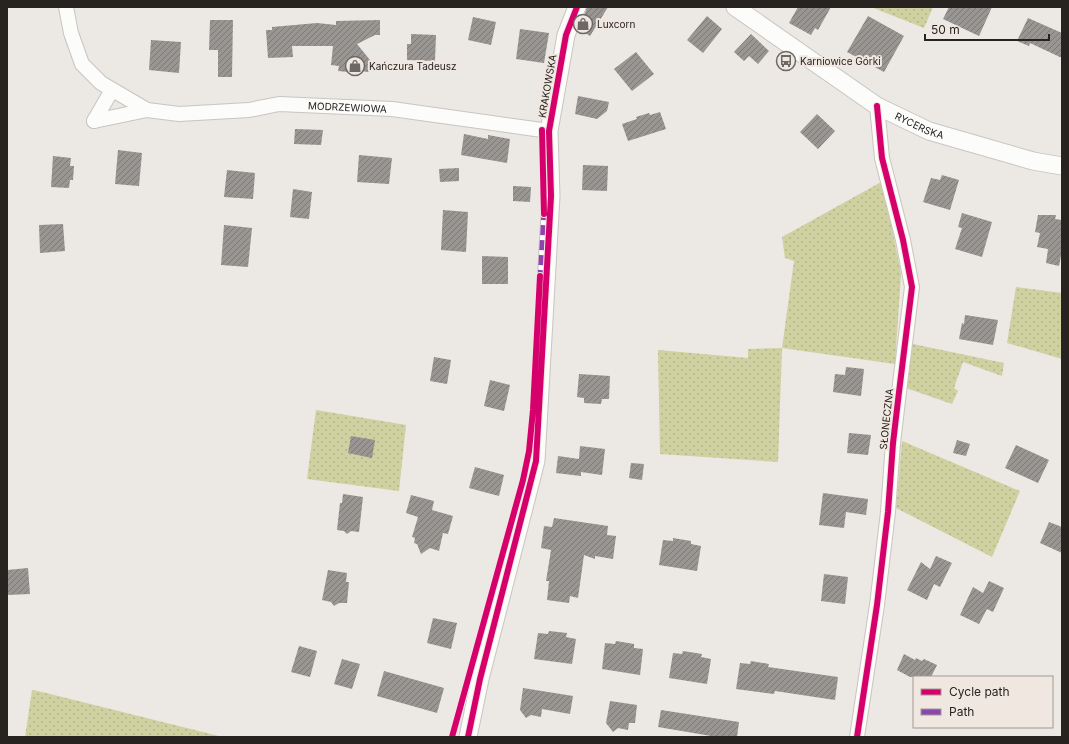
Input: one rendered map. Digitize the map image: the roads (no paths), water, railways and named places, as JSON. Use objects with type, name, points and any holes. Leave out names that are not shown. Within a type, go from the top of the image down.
[{"type":"street","name":"MODRZEWIOWA","points":[[66,7],[71,33],[82,64],[101,83],[146,110]]},
{"type":"street","name":"KRAKOWSKA","points":[[468,737],[482,672],[536,461],[551,196],[549,131],[566,35],[577,7]]},
{"type":"street","name":"RYCERSKA","points":[[735,7],[877,106],[929,130],[1033,161],[1062,166]]},
{"type":"street","name":"MODRZEWIOWA","points":[[112,90],[94,121],[146,110],[179,114],[249,110],[279,104],[385,109],[549,131]]},
{"type":"street","name":"SŁONECZNA","points":[[857,737],[877,605],[888,512],[898,392],[912,287],[903,240],[882,158],[877,106]]},
{"type":"place","name":"Luxcorn","points":[[583,24]]},
{"type":"place","name":"Karniowice Górki","points":[[786,61]]},
{"type":"place","name":"Kańczura Tadeusz","points":[[355,66]]}]
